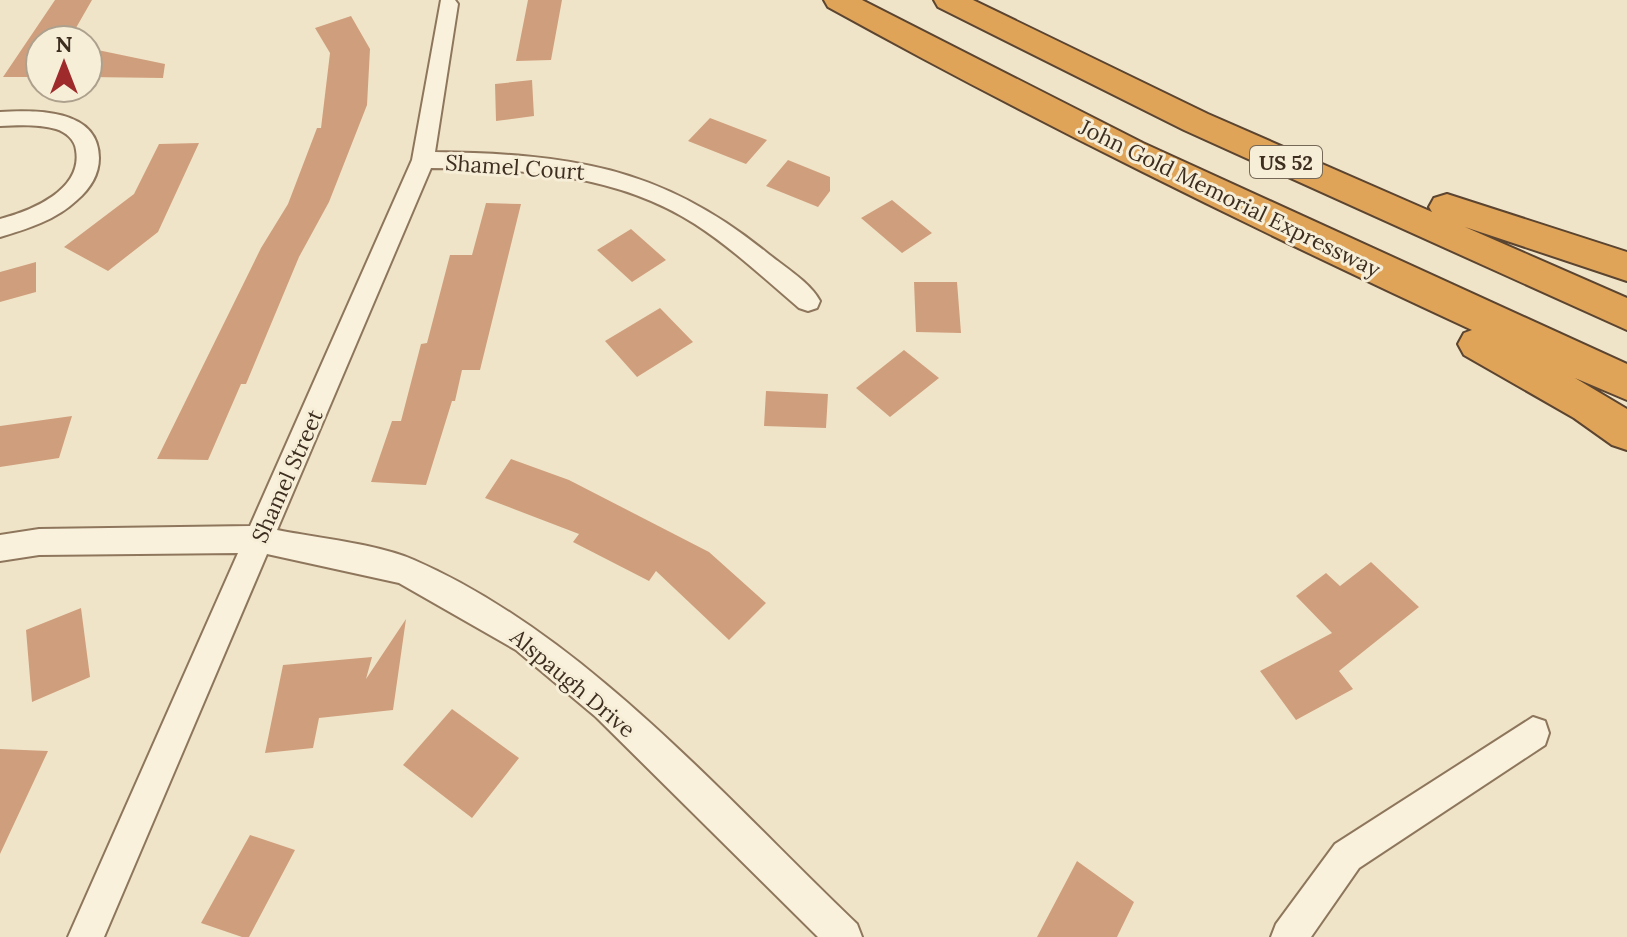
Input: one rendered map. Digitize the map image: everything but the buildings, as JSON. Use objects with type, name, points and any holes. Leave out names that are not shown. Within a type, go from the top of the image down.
[{"type":"highway","name":"John Gold Memorial Expressway","points":[[839,0],[1158,165],[1627,383]]},
{"type":"highway","name":"US 52","points":[[949,0],[1196,122],[1627,315]]},
{"type":"highway","points":[[1196,122],[1627,267]]},
{"type":"highway","points":[[1158,165],[1589,406],[1627,432]]},
{"type":"street","name":"Shamel Street","points":[[86,937],[423,160],[448,4]]},
{"type":"street","points":[[0,119],[69,126],[83,138],[90,163],[83,180],[47,209],[0,228]]},
{"type":"street","name":"Shamel Court","points":[[423,160],[504,161],[569,167],[606,175],[653,191],[726,234],[808,301]]},
{"type":"street","name":"Alspaugh Drive","points":[[0,548],[39,542],[258,539],[405,570],[527,639],[607,706],[844,937]]},
{"type":"street","points":[[1289,937],[1347,856],[1533,733]]}]
